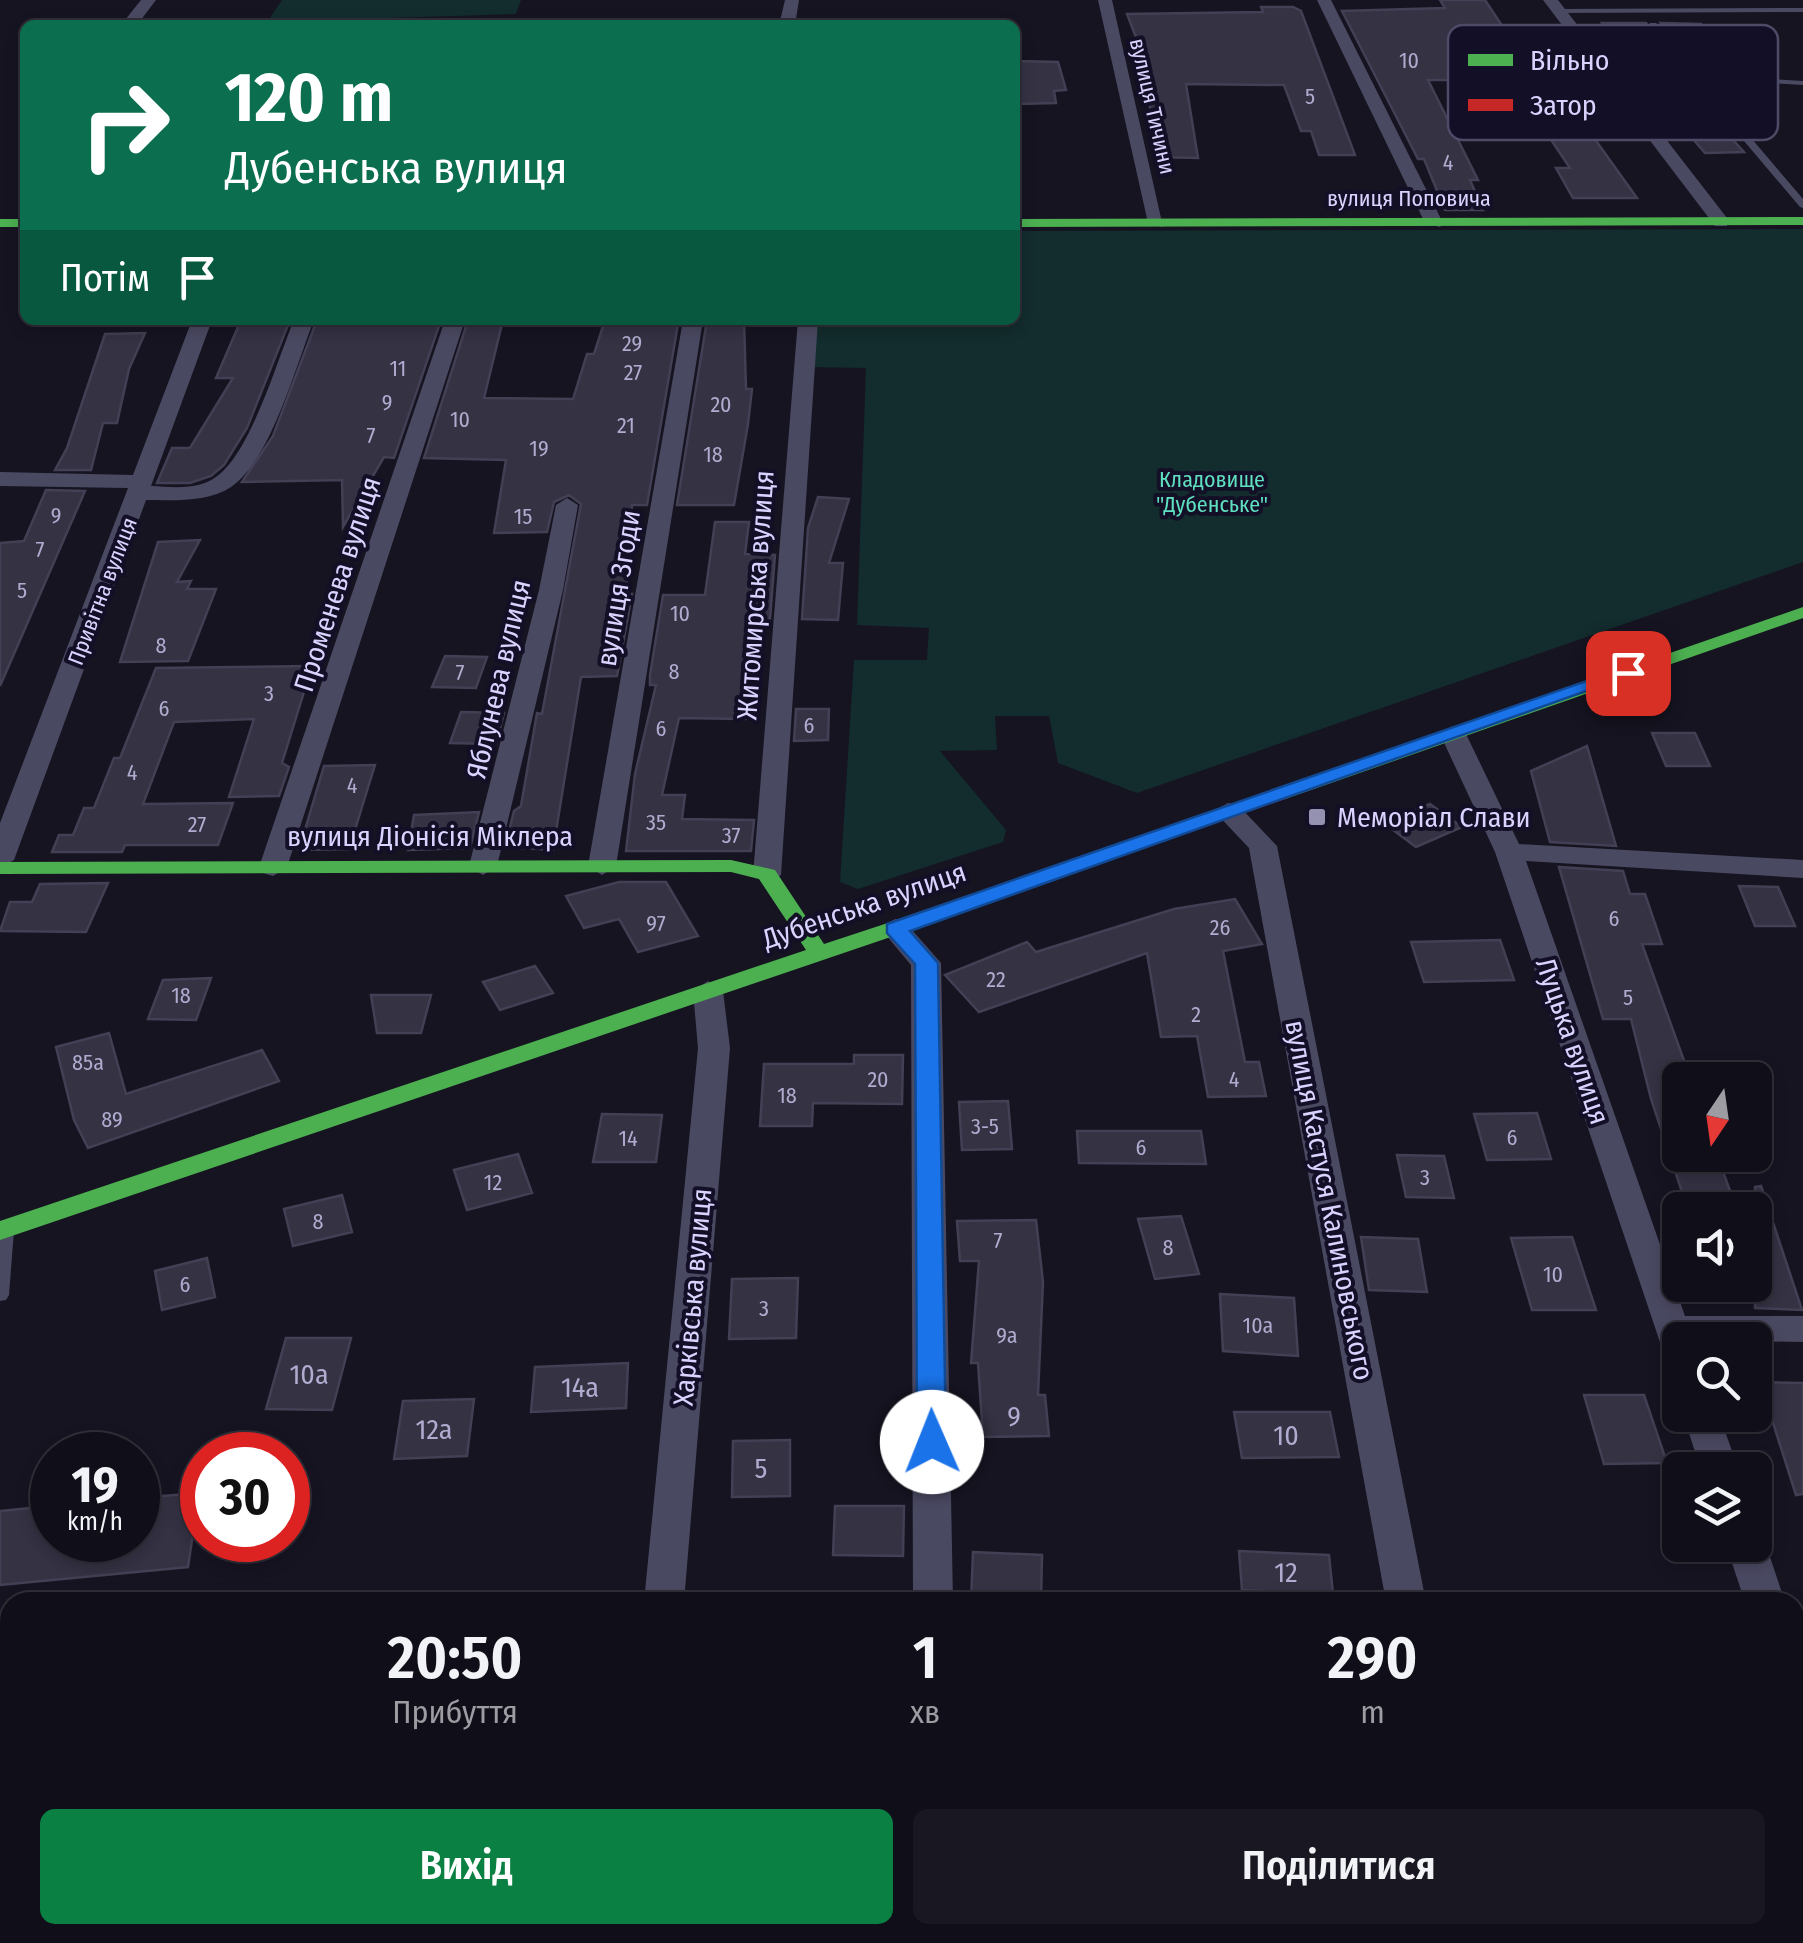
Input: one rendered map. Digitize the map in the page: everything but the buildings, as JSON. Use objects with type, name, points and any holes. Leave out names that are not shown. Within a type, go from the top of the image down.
[{"type":"street","points":[[133,20],[148,0]]},
{"type":"street","name":"вулиця Тичини","points":[[1104,0],[1156,223]]},
{"type":"street","points":[[1324,0],[1434,223]]},
{"type":"street","points":[[1554,5],[1569,25]]},
{"type":"street","points":[[1658,140],[1721,222]]},
{"type":"street","name":"вулиця Поповича","points":[[1020,223],[1803,221]]},
{"type":"street","name":"Привітна вулиця","points":[[0,864],[200,325]]},
{"type":"street","points":[[0,479],[206,490],[232,476],[246,455],[302,325]]},
{"type":"street","name":"Променева вулиця","points":[[274,867],[453,325]]},
{"type":"street","name":"вулиця Згоди","points":[[602,866],[692,325]]},
{"type":"street","name":"Житомирська вулиця","points":[[766,875],[808,325]]},
{"type":"street","name":"Яблунева вулиця","points":[[484,866],[551,590],[566,505]]},
{"type":"street","name":"Дубенська вулиця","points":[[2,1230],[895,928],[1803,612]]},
{"type":"street","name":"Луцька вулиця","points":[[1453,734],[1509,852],[1670,1322]]},
{"type":"street","name":"вулиця Кастуся Калиновського","points":[[1228,811],[1263,846],[1404,1592]]},
{"type":"street","points":[[1509,852],[1803,868]]},
{"type":"street","name":"вулиця Діонісія Міклера","points":[[0,864],[731,866],[766,875]]},
{"type":"street","points":[[766,875],[818,952]]},
{"type":"street","points":[[895,928],[926,963],[933,1592]]},
{"type":"street","name":"Харківська вулиця","points":[[665,1592],[714,1048],[708,991]]},
{"type":"street","points":[[1772,1333],[1803,1330]]},
{"type":"street","points":[[1752,1562],[1762,1592]]},
{"type":"lane","points":[[1554,5],[1803,10]]},
{"type":"lane","points":[[1778,81],[1803,82]]},
{"type":"lane","points":[[1748,140],[1803,205]]},
{"type":"lane","points":[[0,1295],[2,1230]]},
{"type":"green space","points":[[282,0],[521,0],[516,14],[268,20]]},
{"type":"green space","name":"Кладовище \"Дубенське\"","points":[[1803,229],[1803,562],[1137,793],[1058,763],[1049,716],[995,716],[997,750],[940,751],[1006,830],[1003,842],[858,889],[840,882],[854,660],[927,660],[929,628],[857,625],[866,368],[806,367],[812,325],[1020,325],[1020,231]]},
{"type":"traffic: fast","points":[[1020,223],[1803,221]]},
{"type":"traffic: fast","points":[[0,223],[20,223]]},
{"type":"traffic: fast","points":[[1281,794],[1803,612]]},
{"type":"traffic: fast","points":[[0,868],[731,866],[767,875],[818,952]]},
{"type":"traffic: fast","points":[[0,1231],[918,920]]},
{"type":"traffic: jam","points":[[918,920],[1281,794]]},
{"type":"place","name":"Меморіал Слави","points":[[1317,817]]},
{"type":"route","points":[[932,1442],[926,963],[895,928],[1628,673]]}]
